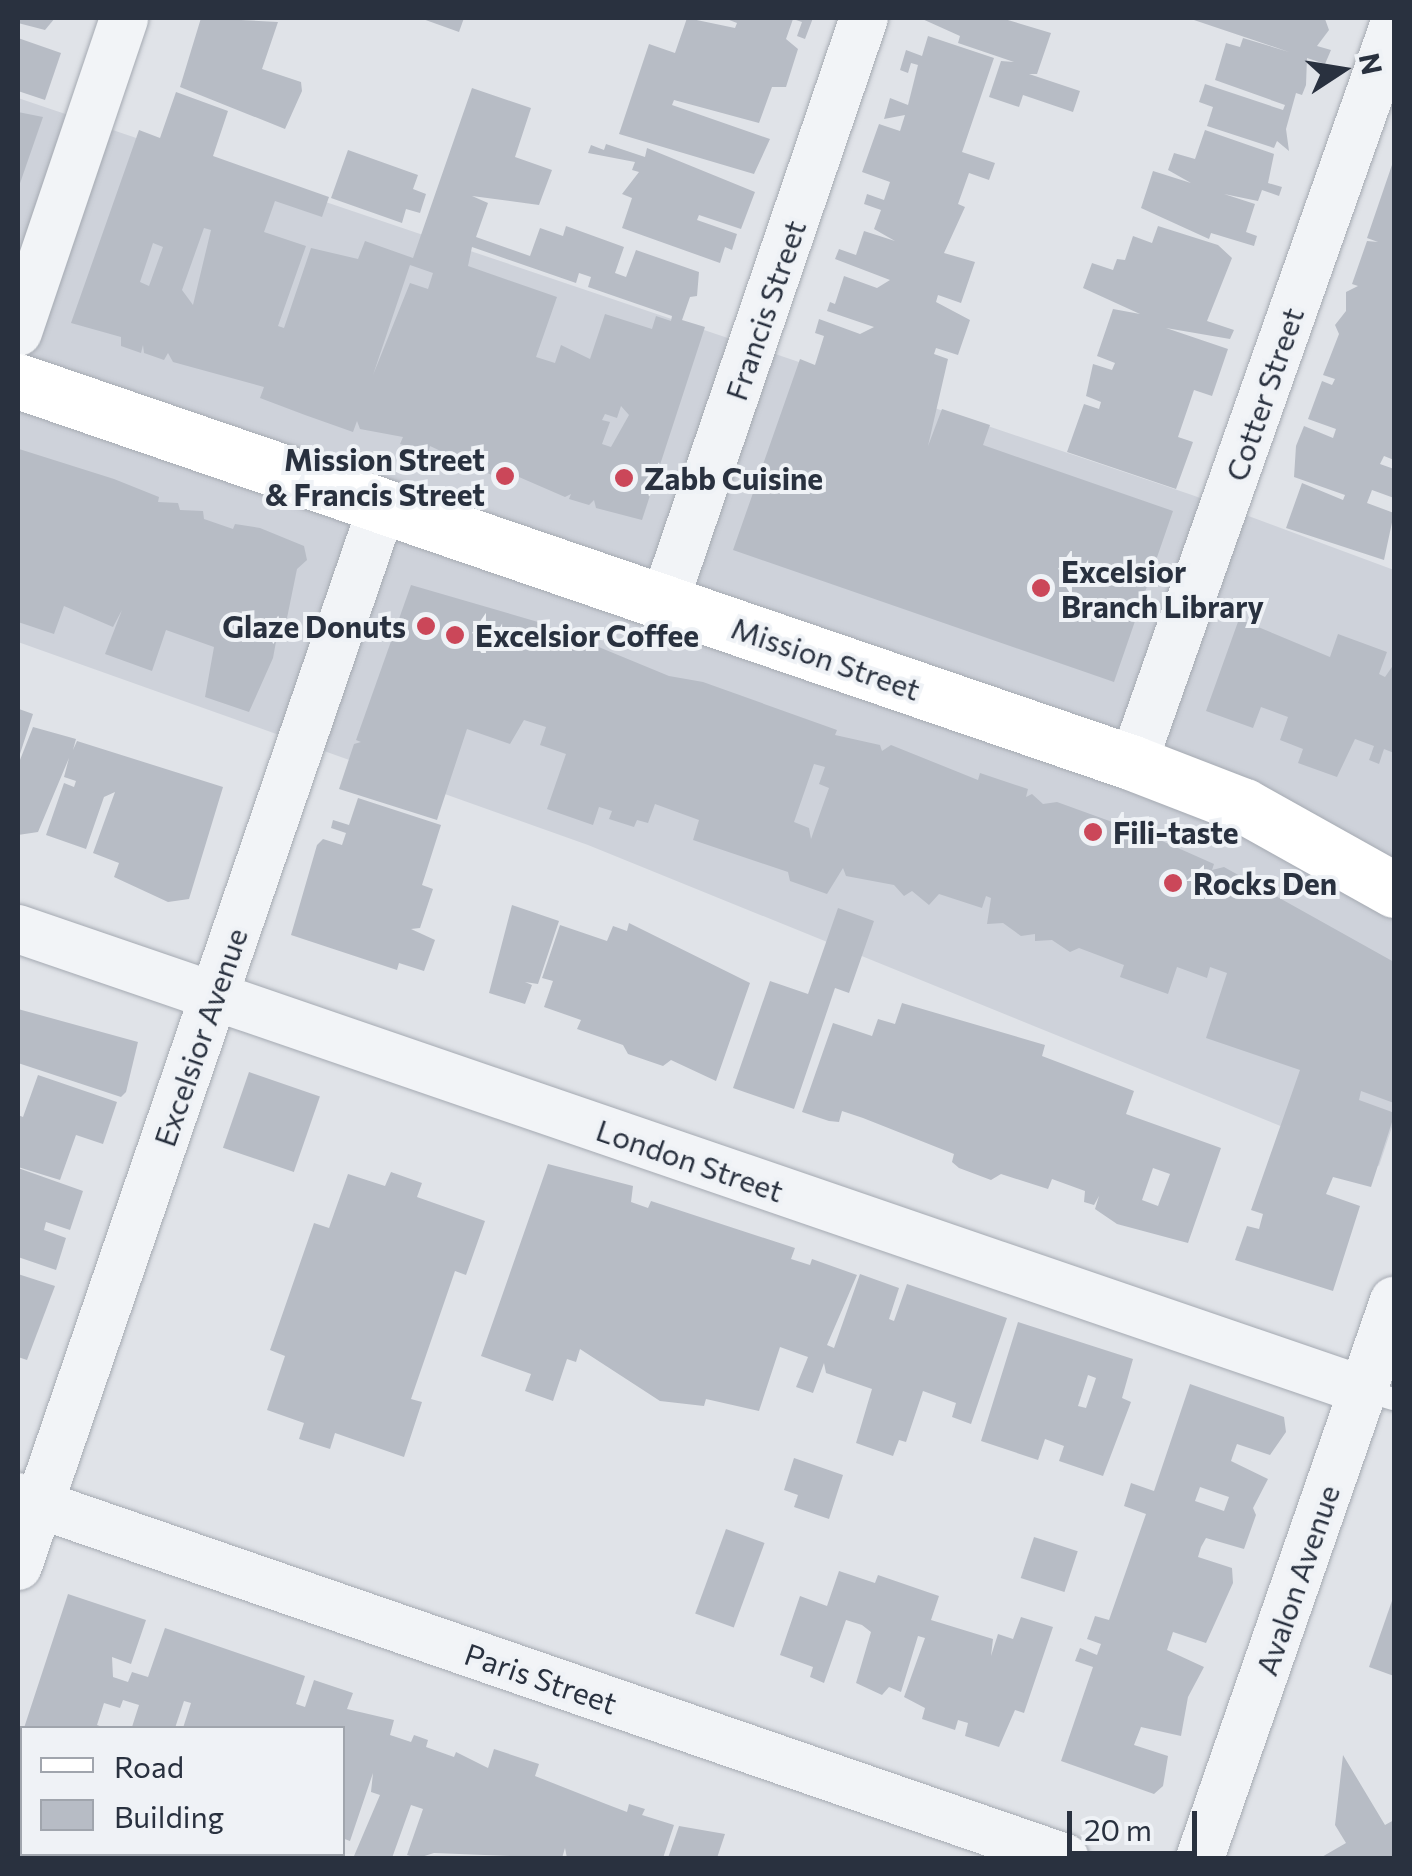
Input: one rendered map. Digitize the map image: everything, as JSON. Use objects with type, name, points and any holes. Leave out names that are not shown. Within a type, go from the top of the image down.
[{"type":"main road","name":"Mission Street","points":[[18,380],[1134,763],[1244,806],[1394,890]]},
{"type":"street","points":[[18,332],[124,18]]},
{"type":"street","name":"Francis Street","points":[[664,603],[864,18]]},
{"type":"street","name":"Cotter Street","points":[[1134,763],[1394,24]]},
{"type":"street","name":"Excelsior Avenue","points":[[18,1566],[28,1500],[214,996],[382,507]]},
{"type":"street","name":"London Street","points":[[18,929],[1378,1394]]},
{"type":"street","name":"Avalon Avenue","points":[[1200,1858],[1378,1394],[1394,1301]]},
{"type":"street","name":"Paris Street","points":[[28,1500],[1065,1858]]},
{"type":"shaded area","points":[[18,98],[1192,495],[1394,570],[1394,1121],[1379,1166],[588,845],[18,642]]},
{"type":"building","points":[[18,18],[55,18],[45,30],[18,23]]},
{"type":"building","points":[[201,18],[278,22],[262,69],[301,82],[302,91],[285,129],[180,87]]},
{"type":"building","points":[[420,18],[464,18],[459,32]]},
{"type":"building","points":[[687,18],[735,28],[737,23],[724,18],[813,18],[805,39],[797,36],[802,22],[793,19],[786,39],[798,49],[786,87],[772,87],[759,123],[674,100],[672,105],[770,139],[754,174],[619,134],[649,44],[675,53]]},
{"type":"building","points":[[920,18],[1001,18],[1051,33],[1037,74],[1029,74],[1080,91],[1073,112],[1023,95],[1019,107],[989,97],[1001,61],[1014,62],[958,43],[960,36]]},
{"type":"building","points":[[1188,18],[1325,19],[1329,30],[1317,46],[1331,50],[1325,64],[1307,58],[1306,85],[1302,95],[1296,93],[1286,129],[1289,151],[1277,141],[1274,148],[1207,126],[1213,107],[1199,102],[1205,84],[1283,110],[1285,105],[1215,80],[1226,43],[1240,47],[1243,38],[1289,52]]},
{"type":"building","points":[[928,36],[994,58],[962,152],[995,163],[989,180],[969,173],[958,204],[965,207],[944,253],[975,262],[961,303],[938,295],[936,302],[970,320],[958,355],[936,348],[934,354],[948,359],[928,446],[942,409],[990,425],[983,445],[1173,511],[1114,682],[733,550],[800,359],[815,365],[824,336],[815,333],[819,319],[860,334],[874,327],[827,311],[830,302],[835,304],[844,276],[877,288],[890,280],[835,259],[839,249],[856,255],[864,231],[895,241],[874,229],[881,210],[864,204],[867,194],[884,200],[890,182],[862,172],[879,124],[900,131],[905,115],[884,119],[890,98],[908,105],[918,65],[911,63],[908,73],[900,70],[906,50],[922,56]]},
{"type":"building","points":[[18,38],[61,53],[45,100],[18,91]]},
{"type":"building","points":[[472,88],[531,108],[515,157],[552,170],[539,205],[472,196],[488,203],[476,237],[530,256],[540,228],[563,236],[566,226],[624,247],[615,273],[626,277],[636,250],[699,272],[697,296],[690,297],[682,320],[705,327],[642,520],[596,508],[594,500],[589,505],[569,499],[571,494],[565,497],[498,468],[496,477],[430,446],[428,453],[400,444],[403,437],[360,429],[357,421],[353,432],[260,398],[264,387],[173,362],[168,353],[164,360],[144,353],[143,345],[141,353],[121,346],[121,337],[71,323],[139,130],[160,138],[176,92],[228,111],[213,156],[329,197],[322,217],[275,201],[264,232],[306,246],[278,326],[284,328],[311,248],[358,259],[365,241],[413,258]],"holes":[[[204,228],[211,230],[193,305],[182,290]],[[153,243],[163,247],[149,286],[140,282]],[[472,247],[576,283],[579,273],[591,277],[588,287],[672,316],[671,321],[656,316],[652,329],[605,314],[590,359],[561,345],[555,363],[536,357],[557,297],[468,266]],[[410,265],[433,273],[428,289],[410,283],[373,375]],[[621,406],[629,415],[611,447],[602,444],[610,422],[602,420],[605,414],[617,418]]]},
{"type":"building","points":[[18,112],[43,117],[18,189]]},
{"type":"building","points":[[1205,130],[1274,154],[1268,183],[1282,187],[1279,196],[1262,190],[1258,201],[1224,194],[1255,204],[1246,232],[1257,236],[1254,246],[1211,233],[1209,239],[1141,208],[1153,171],[1191,183],[1168,170],[1174,153],[1195,159]]},
{"type":"building","points":[[606,144],[645,157],[647,148],[755,192],[741,229],[699,215],[697,220],[737,234],[732,250],[725,247],[720,263],[622,228],[632,198],[622,194],[639,172],[632,170],[635,162],[588,153],[591,145],[604,150]]},
{"type":"building","points":[[348,150],[418,175],[413,189],[426,194],[420,213],[406,209],[402,223],[331,198]]},
{"type":"building","points":[[1394,159],[1394,460],[1384,456],[1380,464],[1394,469],[1394,498],[1372,490],[1367,503],[1394,513],[1384,560],[1286,528],[1302,483],[1343,500],[1345,495],[1294,477],[1296,446],[1304,426],[1333,438],[1336,429],[1308,419],[1322,381],[1332,385],[1335,379],[1323,375],[1339,334],[1335,325],[1346,311],[1346,292],[1358,286],[1352,284],[1367,241],[1378,242],[1367,238]]},
{"type":"building","points":[[1158,226],[1218,245],[1232,258],[1207,321],[1234,330],[1230,339],[1166,328],[1228,349],[1212,396],[1194,390],[1178,437],[1193,442],[1176,489],[1067,452],[1084,404],[1099,409],[1101,402],[1086,396],[1093,364],[1112,370],[1115,363],[1097,356],[1113,309],[1140,314],[1083,288],[1092,263],[1113,270],[1117,259],[1125,260],[1133,236],[1152,243]]},
{"type":"building","points":[[19,449],[114,479],[159,497],[158,502],[178,503],[180,510],[203,511],[204,519],[233,529],[235,524],[260,528],[304,546],[307,560],[297,569],[287,618],[280,620],[273,658],[249,712],[205,697],[214,647],[166,630],[152,671],[105,654],[122,610],[113,627],[64,606],[54,634],[18,622]]},
{"type":"building","points":[[411,585],[538,622],[669,676],[703,682],[837,730],[835,735],[880,745],[882,751],[891,745],[978,780],[980,773],[1028,789],[1026,797],[1032,794],[1043,804],[1057,802],[1151,836],[1214,864],[1212,870],[1224,867],[1394,962],[1394,1103],[1361,1091],[1359,1100],[1392,1112],[1392,1122],[1371,1187],[1333,1177],[1326,1194],[1360,1206],[1333,1291],[1235,1260],[1247,1226],[1259,1229],[1263,1214],[1251,1210],[1300,1070],[1206,1038],[1227,973],[1210,967],[1207,978],[1177,967],[1168,994],[1120,977],[1124,965],[1079,948],[1070,952],[1052,940],[1035,941],[1035,934],[1021,936],[1003,923],[987,924],[991,898],[986,896],[982,908],[939,894],[929,905],[912,891],[904,896],[894,885],[846,876],[843,868],[827,894],[790,881],[788,872],[693,840],[699,820],[655,804],[648,823],[637,820],[634,827],[609,819],[612,811],[599,807],[593,825],[547,809],[566,754],[540,745],[546,727],[524,720],[510,744],[467,729],[437,820],[339,789],[354,744],[361,742],[356,740]],"holes":[[[814,764],[825,767],[819,784],[829,788],[811,839],[809,828],[794,822]]]},
{"type":"building","points":[[1239,619],[1330,657],[1338,634],[1387,652],[1379,674],[1385,677],[1394,664],[1394,753],[1384,749],[1379,764],[1369,760],[1374,746],[1355,739],[1337,777],[1298,763],[1303,749],[1280,740],[1288,717],[1261,707],[1253,728],[1206,711]]},
{"type":"building","points":[[18,696],[19,709],[33,714],[18,760]]},
{"type":"building","points":[[33,727],[76,739],[73,750],[77,741],[223,787],[189,899],[168,902],[114,877],[119,863],[93,853],[115,792],[104,797],[86,849],[46,835],[64,783],[74,787],[76,781],[64,777],[69,758],[38,832],[18,835],[18,765]]},
{"type":"building","points":[[358,798],[441,825],[422,885],[433,889],[420,928],[411,929],[435,940],[424,971],[399,963],[397,970],[291,935],[317,845],[323,839],[342,845],[346,833],[331,828],[333,820],[349,825]]},
{"type":"building","points":[[512,905],[559,921],[538,984],[525,982],[532,985],[525,1004],[489,993]]},
{"type":"building","points":[[838,908],[874,921],[849,993],[835,988],[794,1109],[733,1088],[770,981],[808,994]]},
{"type":"building","points":[[629,923],[750,983],[716,1081],[671,1060],[663,1066],[628,1054],[623,1045],[577,1029],[581,1020],[544,1007],[553,981],[542,978],[560,925],[607,941],[613,926],[627,931]]},
{"type":"building","points":[[902,1003],[1045,1045],[1042,1056],[1134,1091],[1126,1114],[1221,1148],[1188,1243],[1117,1224],[1095,1209],[1099,1196],[1094,1205],[1084,1202],[1085,1191],[1052,1179],[1048,1189],[1001,1174],[991,1180],[959,1168],[952,1162],[954,1154],[863,1118],[842,1111],[839,1122],[802,1112],[833,1023],[872,1036],[878,1019],[895,1024]],"holes":[[[1153,1168],[1170,1174],[1158,1206],[1142,1200]]]},
{"type":"building","points":[[18,1009],[138,1042],[126,1092],[121,1097],[18,1063]]},
{"type":"building","points":[[249,1072],[320,1096],[294,1172],[223,1148]]},
{"type":"building","points":[[38,1075],[117,1102],[103,1144],[76,1135],[60,1180],[18,1167],[18,1115],[23,1117]]},
{"type":"building","points":[[548,1164],[633,1186],[631,1202],[648,1208],[651,1201],[795,1248],[791,1259],[810,1265],[812,1259],[857,1275],[827,1345],[834,1348],[860,1274],[899,1288],[889,1319],[894,1321],[907,1284],[1007,1318],[971,1424],[952,1417],[956,1403],[923,1391],[906,1442],[899,1440],[893,1456],[856,1443],[872,1389],[826,1373],[824,1363],[813,1393],[796,1387],[808,1357],[780,1347],[759,1411],[706,1399],[704,1406],[660,1401],[580,1349],[576,1362],[567,1359],[553,1401],[525,1391],[531,1374],[481,1356]]},
{"type":"building","points":[[18,1168],[83,1191],[70,1230],[46,1222],[44,1230],[66,1238],[56,1270],[18,1257]]},
{"type":"building","points":[[391,1172],[422,1183],[417,1197],[485,1221],[466,1275],[455,1271],[411,1399],[422,1402],[404,1457],[335,1433],[330,1449],[299,1439],[304,1423],[267,1410],[285,1356],[270,1350],[314,1223],[329,1228],[348,1174],[385,1186]]},
{"type":"building","points":[[18,1274],[55,1286],[27,1360],[18,1357]]},
{"type":"building","points":[[1018,1322],[1133,1359],[1122,1398],[1131,1402],[1103,1476],[1059,1461],[1064,1446],[1045,1439],[1038,1460],[981,1441]],"holes":[[[1088,1375],[1096,1378],[1086,1408],[1078,1406]]]},
{"type":"building","points":[[1190,1384],[1284,1417],[1286,1432],[1270,1455],[1237,1444],[1231,1461],[1268,1479],[1253,1508],[1256,1515],[1244,1549],[1206,1538],[1201,1547],[1198,1557],[1232,1568],[1233,1583],[1206,1643],[1173,1632],[1167,1650],[1204,1667],[1188,1697],[1181,1736],[1141,1727],[1134,1745],[1168,1756],[1163,1786],[1154,1794],[1061,1761],[1093,1667],[1075,1661],[1080,1648],[1097,1655],[1101,1644],[1087,1639],[1095,1616],[1109,1620],[1146,1514],[1124,1506],[1131,1483],[1154,1491]],"holes":[[[1200,1487],[1229,1497],[1224,1511],[1195,1501]]]},
{"type":"building","points":[[794,1458],[843,1475],[829,1519],[794,1507],[798,1495],[784,1490]]},
{"type":"building","points":[[726,1529],[765,1543],[734,1628],[695,1614]]},
{"type":"building","points":[[1034,1537],[1078,1551],[1064,1592],[1021,1578]]},
{"type":"building","points":[[839,1571],[875,1583],[878,1575],[939,1596],[931,1620],[993,1639],[991,1656],[998,1634],[1013,1639],[1021,1617],[1053,1627],[1024,1713],[1015,1710],[999,1747],[965,1736],[968,1723],[958,1720],[955,1730],[922,1719],[925,1708],[904,1697],[925,1638],[918,1636],[901,1692],[889,1687],[882,1695],[856,1683],[871,1632],[862,1625],[846,1620],[824,1683],[810,1677],[813,1667],[780,1655],[800,1596],[827,1606]]},
{"type":"building","points":[[68,1594],[146,1620],[131,1664],[112,1657],[113,1677],[128,1682],[132,1672],[148,1677],[165,1628],[305,1676],[296,1704],[305,1707],[314,1680],[353,1693],[347,1709],[394,1720],[390,1735],[411,1742],[414,1735],[428,1740],[426,1747],[454,1757],[456,1752],[488,1768],[494,1749],[539,1764],[535,1776],[627,1812],[629,1804],[645,1809],[642,1815],[674,1825],[663,1858],[567,1858],[565,1848],[562,1858],[434,1853],[418,1858],[407,1855],[423,1809],[411,1805],[392,1858],[354,1856],[380,1795],[371,1792],[373,1773],[350,1841],[345,1839],[345,1726],[184,1726],[191,1703],[184,1701],[176,1726],[132,1726],[139,1705],[123,1700],[120,1708],[104,1703],[100,1726],[25,1726]]},
{"type":"building","points":[[1394,1595],[1394,1676],[1369,1667]]},
{"type":"building","points":[[1343,1755],[1385,1825],[1394,1820],[1394,1858],[1320,1858],[1346,1843],[1335,1825]]},
{"type":"building","points":[[20,1796],[20,1856],[58,1856],[18,1858]]},
{"type":"building","points":[[679,1826],[725,1834],[717,1858],[668,1858]]},
{"type":"place","name":"Mission Street & Francis Street","points":[[505,476]]},
{"type":"place","name":"Zabb Cuisine","points":[[624,478]]},
{"type":"place","name":"Excelsior Branch Library","points":[[1041,588]]},
{"type":"place","name":"Glaze Donuts","points":[[426,626]]},
{"type":"place","name":"Excelsior Coffee","points":[[455,635]]},
{"type":"place","name":"Fili-taste","points":[[1093,832]]},
{"type":"place","name":"Rocks Den","points":[[1173,883]]}]
